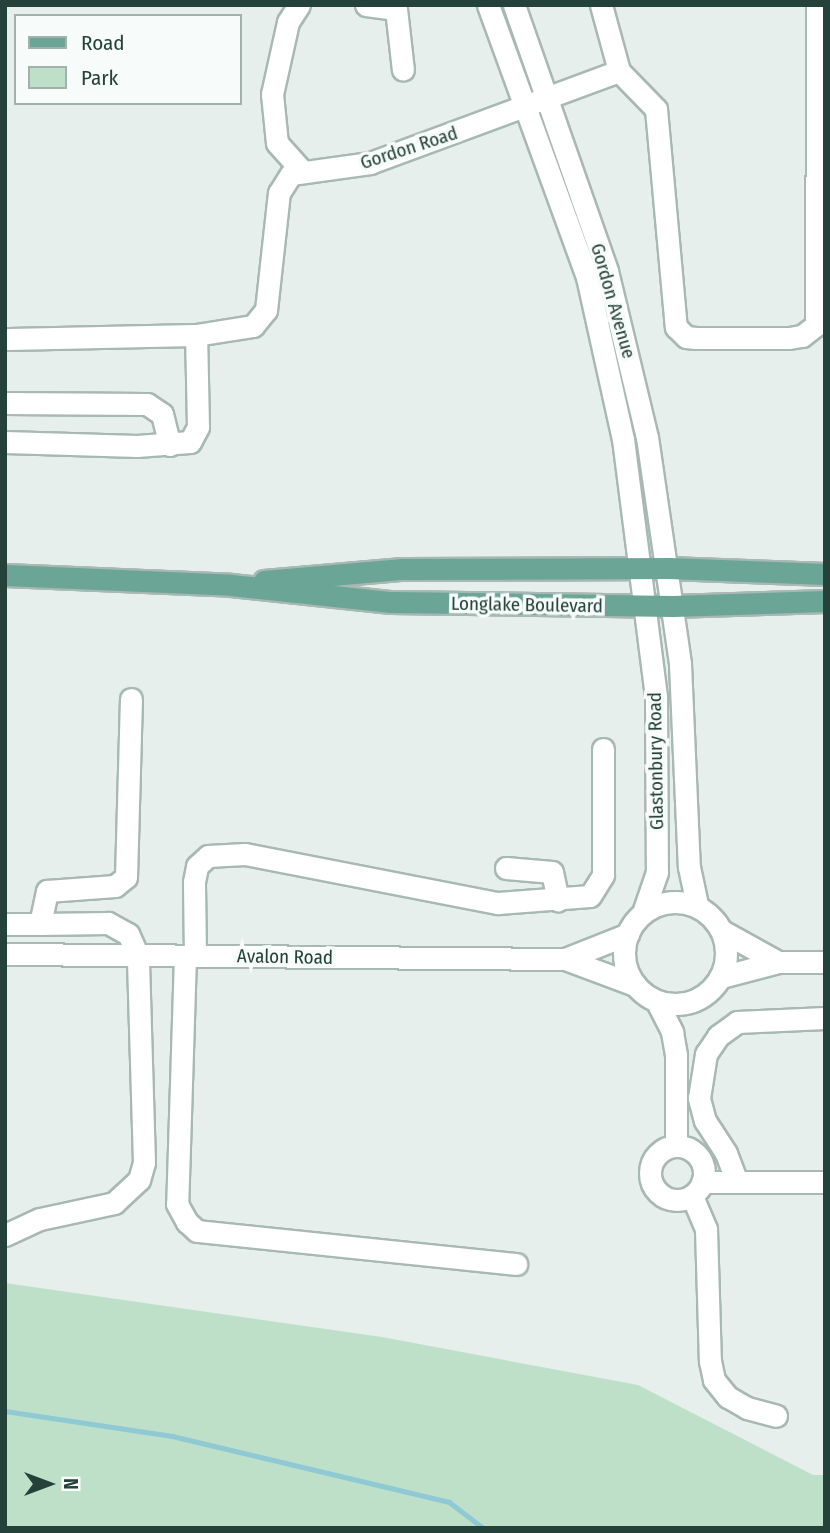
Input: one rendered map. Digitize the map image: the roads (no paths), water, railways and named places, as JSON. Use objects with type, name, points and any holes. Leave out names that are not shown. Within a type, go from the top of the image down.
[{"type":"main road","name":"Longlake Boulevard","points":[[230,585],[402,569],[668,568],[825,574]]},
{"type":"main road","name":"Longlake Boulevard","points":[[5,575],[230,585],[391,602],[673,607],[825,601]]},
{"type":"street","points":[[5,339],[196,335],[242,330],[260,318],[272,281],[279,194],[291,174],[301,170],[277,143],[272,94],[288,22],[299,5]]},
{"type":"street","points":[[366,5],[397,9],[404,70]]},
{"type":"street","name":"Gordon Avenue","points":[[488,5],[587,277],[600,326],[623,439],[637,569],[645,606]]},
{"type":"street","name":"Gordon Avenue","points":[[514,5],[607,271],[631,360],[673,607]]},
{"type":"street","points":[[601,5],[619,71],[656,109],[680,334],[696,338],[802,336],[812,331],[818,316],[817,5]]},
{"type":"street","name":"Gordon Road","points":[[301,170],[370,163],[526,108],[619,71]]},
{"type":"street","points":[[5,442],[170,445],[190,442],[198,427],[196,335]]},
{"type":"street","points":[[5,403],[147,404],[162,414],[170,445]]},
{"type":"street","name":"Glastonbury Road","points":[[643,913],[652,894],[657,858],[656,697],[645,606]]},
{"type":"street","name":"Glastonbury Road","points":[[673,607],[687,832],[697,906]]},
{"type":"street","points":[[40,924],[47,891],[115,886],[126,877],[131,699]]},
{"type":"street","points":[[516,1264],[197,1231],[187,1222],[177,1204],[194,882],[197,866],[208,856],[244,854],[498,903],[590,896],[603,876],[603,749]]},
{"type":"street","points":[[506,869],[552,872],[558,900]]},
{"type":"street","points":[[676,1055],[657,1002],[635,985],[624,959],[628,934],[643,913],[669,902],[697,906],[722,931],[778,962]]},
{"type":"street","points":[[5,923],[108,923],[128,934],[138,956],[144,1163],[139,1180],[114,1203],[40,1219],[5,1234]]},
{"type":"street","points":[[676,1146],[676,1055],[680,1031],[700,999],[721,977],[726,962],[722,931]]},
{"type":"street","name":"Avalon Road","points":[[565,959],[628,934]]},
{"type":"street","name":"Avalon Road","points":[[5,954],[565,959],[635,985]]},
{"type":"street","points":[[721,977],[778,962],[825,962]]},
{"type":"street","points":[[657,1002],[686,1004],[700,999]]},
{"type":"street","points":[[737,1182],[726,1153],[705,1121],[699,1098],[706,1054],[718,1035],[737,1022],[825,1018]]},
{"type":"street","points":[[776,1416],[747,1408],[728,1396],[714,1380],[709,1361],[706,1229],[697,1189],[699,1157],[676,1146],[659,1152],[650,1177],[666,1198],[697,1189],[737,1182],[825,1182]]},
{"type":"waterway","points":[[5,1411],[172,1436],[449,1502],[483,1528]]}]
